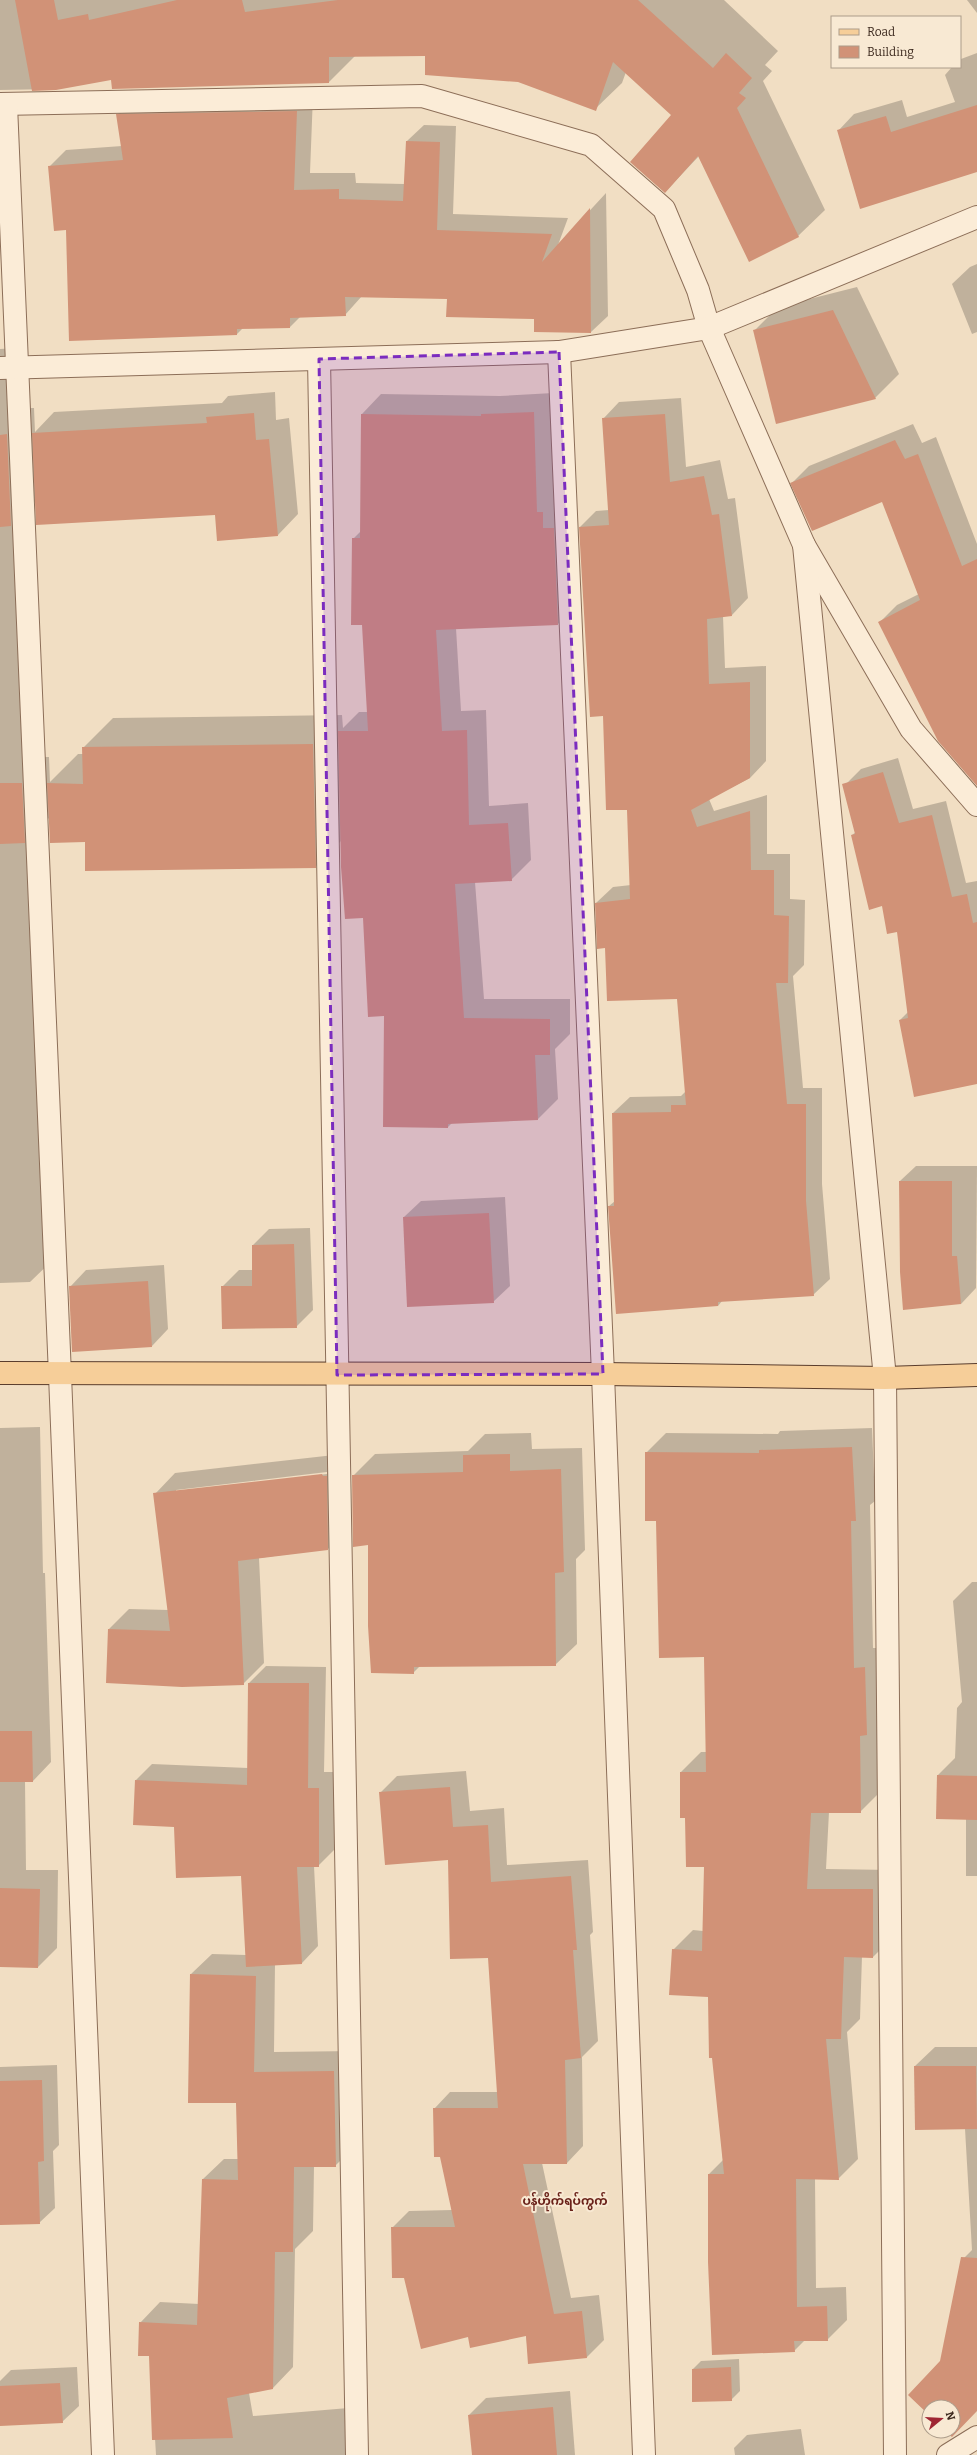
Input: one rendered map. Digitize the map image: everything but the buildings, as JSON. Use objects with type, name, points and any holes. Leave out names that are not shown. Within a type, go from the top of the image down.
[{"type":"main road","points":[[0,1373],[60,1375],[603,1374],[885,1378],[977,1375]]},
{"type":"street","points":[[103,2455],[60,1375],[9,367],[3,104],[422,96],[591,145],[664,209],[698,290],[709,328],[804,545],[911,729],[977,805]]},
{"type":"street","points":[[9,367],[559,352],[709,328],[977,217]]},
{"type":"street","points":[[559,352],[603,1374],[644,2455]]},
{"type":"street","points":[[319,359],[357,2455]]},
{"type":"street","points":[[804,545],[885,1378],[895,2455]]},
{"type":"street","points":[[948,2455],[977,2436]]},
{"type":"highlighted area","points":[[559,352],[603,1374],[337,1375],[319,359]]},
{"type":"district","name":"ပန်ဟိုက်ရပ်ကွက်","points":[[565,2201]]}]
